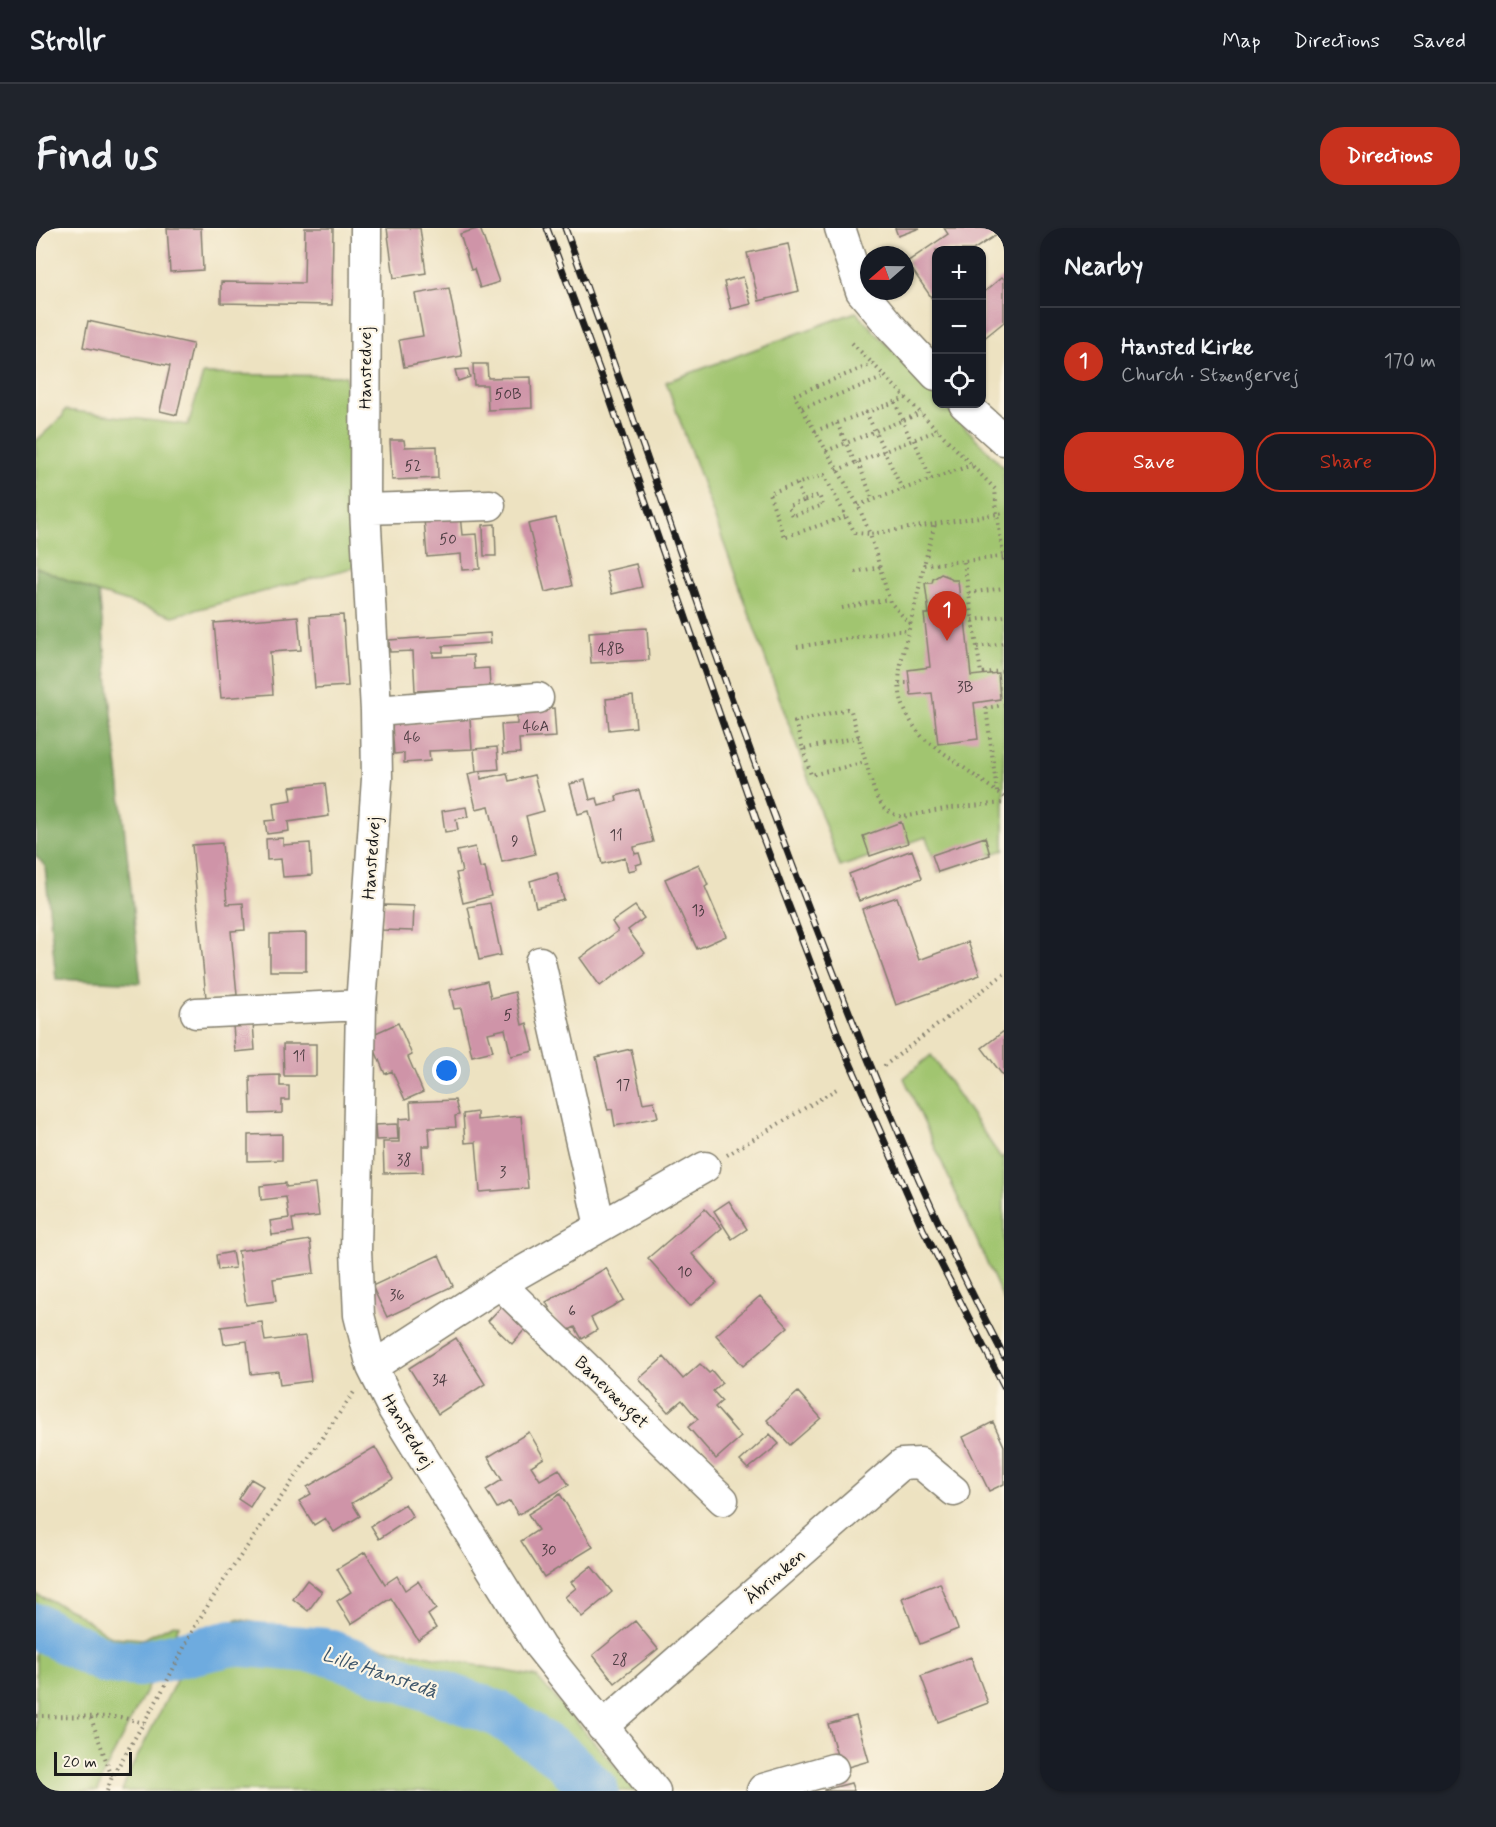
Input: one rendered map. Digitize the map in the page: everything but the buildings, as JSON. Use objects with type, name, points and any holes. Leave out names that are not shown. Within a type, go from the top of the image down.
[{"type":"street","name":"Hanstedvej","points":[[366,228],[365,509],[376,711],[377,779],[361,1005],[356,1250],[359,1315],[372,1366],[393,1408],[540,1647],[655,1791]]},
{"type":"street","points":[[840,228],[861,291],[932,371]]},
{"type":"street","points":[[968,408],[1004,440]]},
{"type":"street","points":[[365,509],[490,505]]},
{"type":"street","points":[[376,711],[538,698]]},
{"type":"street","points":[[540,962],[600,1226]]},
{"type":"street","points":[[196,1012],[361,1005]]},
{"type":"street","points":[[372,1366],[500,1284],[705,1167]]},
{"type":"street","name":"Banevænget","points":[[500,1284],[723,1500]]},
{"type":"street","name":"Åbrinken","points":[[602,1727],[902,1464],[920,1463],[954,1491]]},
{"type":"street","points":[[762,1791],[833,1769]]},
{"type":"path","points":[[852,343],[995,489],[1004,562]]},
{"type":"path","points":[[873,364],[794,395],[858,505],[870,534],[890,603],[910,624]]},
{"type":"path","points":[[801,408],[886,377]]},
{"type":"path","points":[[815,431],[906,398]]},
{"type":"path","points":[[895,402],[931,479]]},
{"type":"path","points":[[866,412],[902,489]]},
{"type":"path","points":[[826,451],[921,413]]},
{"type":"path","points":[[837,423],[873,500]]},
{"type":"path","points":[[837,470],[938,430]]},
{"type":"path","points":[[858,505],[972,465]]},
{"type":"path","points":[[845,517],[784,537],[769,494],[824,475],[855,533],[870,534],[1004,513]]},
{"type":"path","points":[[796,484],[803,501]]},
{"type":"path","points":[[819,495],[823,505],[792,516],[788,506],[803,501],[819,495]]},
{"type":"path","points":[[935,524],[898,671],[904,710],[912,726],[923,738],[1004,797]]},
{"type":"path","points":[[924,565],[1003,557]]},
{"type":"path","points":[[964,562],[981,673],[1003,671],[1004,681]]},
{"type":"path","points":[[855,572],[880,567]]},
{"type":"path","points":[[969,593],[1004,588]]},
{"type":"path","points":[[842,608],[889,599]]},
{"type":"path","points":[[973,620],[1004,616]]},
{"type":"path","points":[[798,647],[895,631],[908,631]]},
{"type":"path","points":[[977,646],[1004,643]]},
{"type":"path","points":[[899,683],[909,682]]},
{"type":"path","points":[[997,792],[986,708],[1004,705]]},
{"type":"path","points":[[866,762],[811,775],[795,722],[848,709],[852,711],[877,798],[884,808],[893,814],[903,817],[950,808],[1004,803]]},
{"type":"path","points":[[803,749],[859,737]]},
{"type":"path","points":[[884,1066],[1004,974]]},
{"type":"path","points":[[705,1167],[840,1087]]},
{"type":"path","points":[[107,1791],[112,1777],[160,1695],[195,1626],[226,1577],[372,1366]]},
{"type":"path","points":[[36,1716],[120,1717],[144,1723]]},
{"type":"path","points":[[91,1718],[112,1777]]},
{"type":"green space","points":[[856,312],[932,393],[932,408],[947,408],[1004,468],[1004,850],[938,872],[926,837],[840,867],[666,382]]},
{"type":"green space","points":[[203,374],[346,376],[355,567],[173,616],[99,593],[36,567],[36,441],[62,417],[65,410],[188,425]]},
{"type":"green space","points":[[36,567],[99,593],[141,983],[56,979],[45,866],[36,856]]},
{"type":"green space","points":[[931,1055],[1001,1158],[1004,1156],[1004,1301],[904,1078]]},
{"type":"green space","points":[[36,1594],[73,1611],[111,1637],[143,1639],[174,1624],[179,1625],[105,1771],[98,1791],[36,1791]]},
{"type":"green space","points":[[237,1619],[537,1677],[637,1791],[122,1791],[182,1669]]},
{"type":"waterway","name":"Lille Hanstedå","points":[[36,1626],[105,1661],[139,1664],[232,1643],[325,1651],[499,1714],[561,1756],[596,1791]]},
{"type":"railway","points":[[547,228],[602,377],[761,833],[840,1040],[923,1229],[1004,1386]]},
{"type":"railway","points":[[565,228],[721,669],[839,986],[928,1200],[1004,1356]]},
{"type":"place","name":"Hansted Kirke","points":[[947,641]]}]
